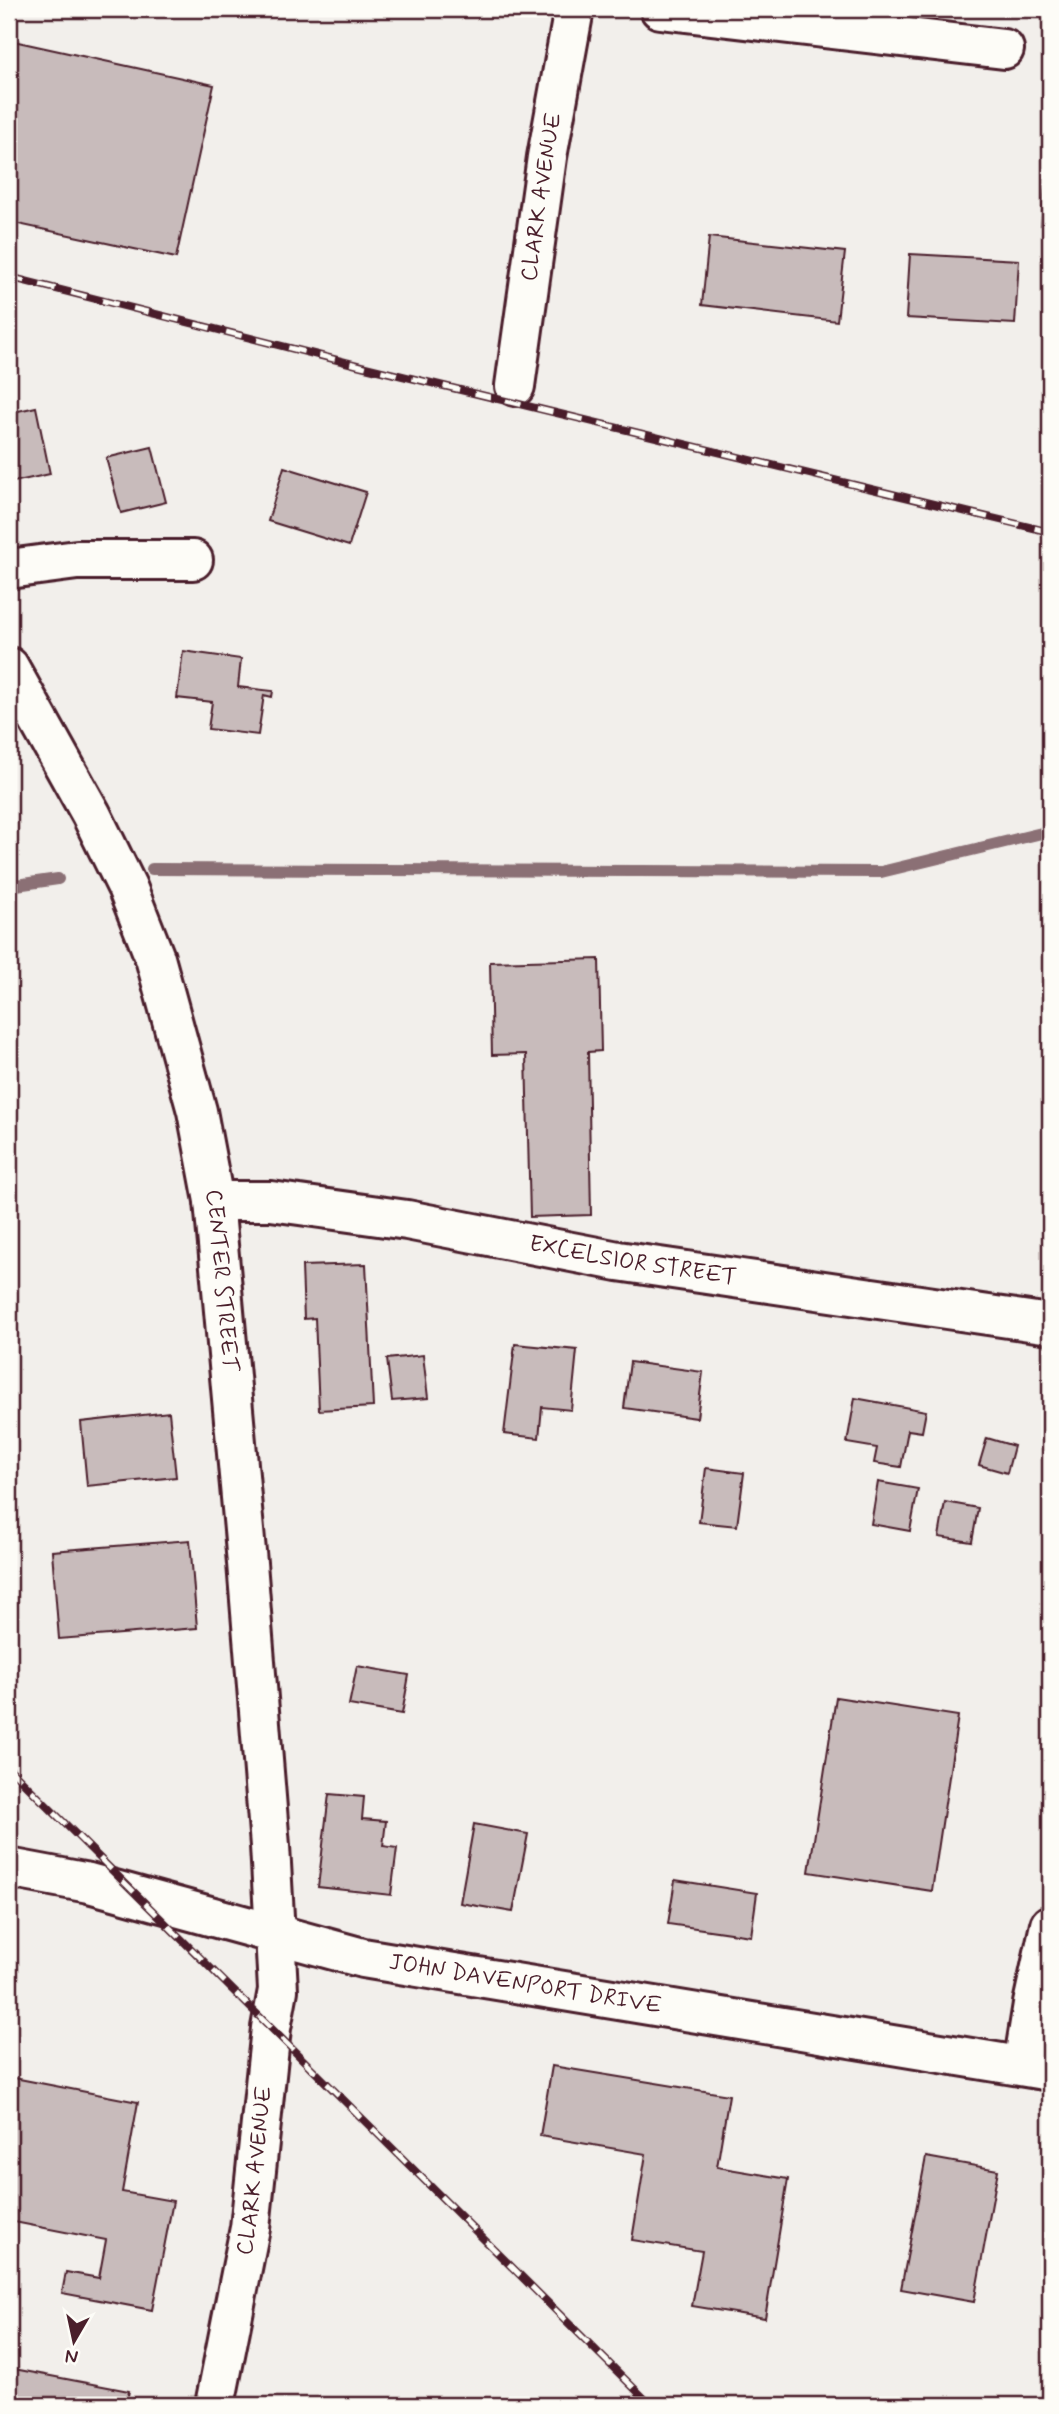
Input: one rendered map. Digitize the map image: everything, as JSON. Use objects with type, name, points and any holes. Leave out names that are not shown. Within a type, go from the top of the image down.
[{"type":"street","name":"CLARK AVENUE","points":[[515,386],[547,157],[574,9]]},
{"type":"street","points":[[660,9],[1004,49]]},
{"type":"street","points":[[9,569],[78,560],[193,559]]},
{"type":"street","name":"CENTER STREET","points":[[9,667],[91,814],[127,887],[150,946],[197,1111],[214,1201],[249,1590],[275,1934]]},
{"type":"street","name":"EXCELSIOR STREET","points":[[214,1201],[271,1201],[407,1220],[618,1261],[1050,1324]]},
{"type":"street","name":"JOHN DAVENPORT DRIVE","points":[[9,1868],[89,1883],[363,1958],[1037,2069]]},
{"type":"street","points":[[1037,2069],[1033,2004],[1050,1925]]},
{"type":"street","name":"CLARK AVENUE","points":[[215,2405],[250,2228],[271,2028],[278,1990],[275,1934]]},
{"type":"building","points":[[9,40],[214,85],[176,258],[9,222]]},
{"type":"building","points":[[1045,186],[1050,187],[1050,226],[1041,225]]},
{"type":"building","points":[[709,237],[845,252],[837,321],[702,305]]},
{"type":"building","points":[[910,254],[1019,260],[1015,324],[906,318]]},
{"type":"building","points":[[36,407],[50,474],[9,483],[9,413]]},
{"type":"building","points":[[152,447],[166,502],[121,513],[106,458]]},
{"type":"building","points":[[284,467],[366,492],[349,546],[268,521]]},
{"type":"building","points":[[183,651],[241,659],[238,687],[273,691],[272,697],[264,695],[258,735],[208,729],[212,702],[177,698]]},
{"type":"building","points":[[599,959],[601,1051],[588,1052],[591,1215],[530,1217],[526,1054],[492,1055],[490,962]]},
{"type":"building","points":[[366,1264],[373,1407],[319,1410],[315,1318],[304,1319],[302,1266]]},
{"type":"building","points":[[515,1344],[577,1350],[571,1410],[542,1407],[539,1438],[504,1434]]},
{"type":"building","points":[[423,1355],[428,1398],[392,1401],[387,1359]]},
{"type":"building","points":[[630,1362],[703,1372],[697,1418],[624,1408]]},
{"type":"building","points":[[855,1398],[926,1411],[922,1432],[908,1430],[901,1467],[874,1463],[877,1448],[847,1443]]},
{"type":"building","points":[[169,1412],[176,1477],[87,1486],[81,1422]]},
{"type":"building","points":[[987,1438],[1014,1446],[1007,1473],[979,1465]]},
{"type":"building","points":[[706,1468],[744,1473],[737,1526],[699,1522]]},
{"type":"building","points":[[878,1482],[918,1489],[910,1531],[871,1524]]},
{"type":"building","points":[[945,1502],[978,1508],[972,1542],[939,1537]]},
{"type":"building","points":[[190,1540],[197,1628],[59,1639],[52,1551]]},
{"type":"building","points":[[357,1666],[409,1675],[402,1714],[349,1705]]},
{"type":"building","points":[[836,1697],[958,1716],[932,1891],[809,1872]]},
{"type":"building","points":[[329,1794],[364,1797],[362,1819],[386,1821],[383,1846],[397,1848],[391,1895],[318,1887]]},
{"type":"building","points":[[474,1824],[528,1834],[513,1912],[460,1903]]},
{"type":"building","points":[[675,1880],[757,1893],[751,1936],[668,1924]]},
{"type":"building","points":[[552,2066],[729,2095],[717,2167],[788,2179],[765,2318],[692,2306],[702,2251],[632,2240],[646,2154],[540,2136]]},
{"type":"building","points":[[9,2077],[138,2102],[122,2192],[173,2201],[152,2310],[62,2293],[66,2272],[99,2278],[106,2240],[9,2221]]},
{"type":"building","points":[[926,2157],[998,2170],[974,2302],[901,2289]]},
{"type":"building","points":[[9,2368],[129,2391],[126,2405],[9,2405]]},
{"type":"waterway","points":[[152,869],[881,872],[1050,831]]},
{"type":"waterway","points":[[9,886],[58,879]]},
{"type":"railway","points":[[9,277],[361,366],[1050,532]]},
{"type":"railway","points":[[9,1768],[651,2405]]}]
